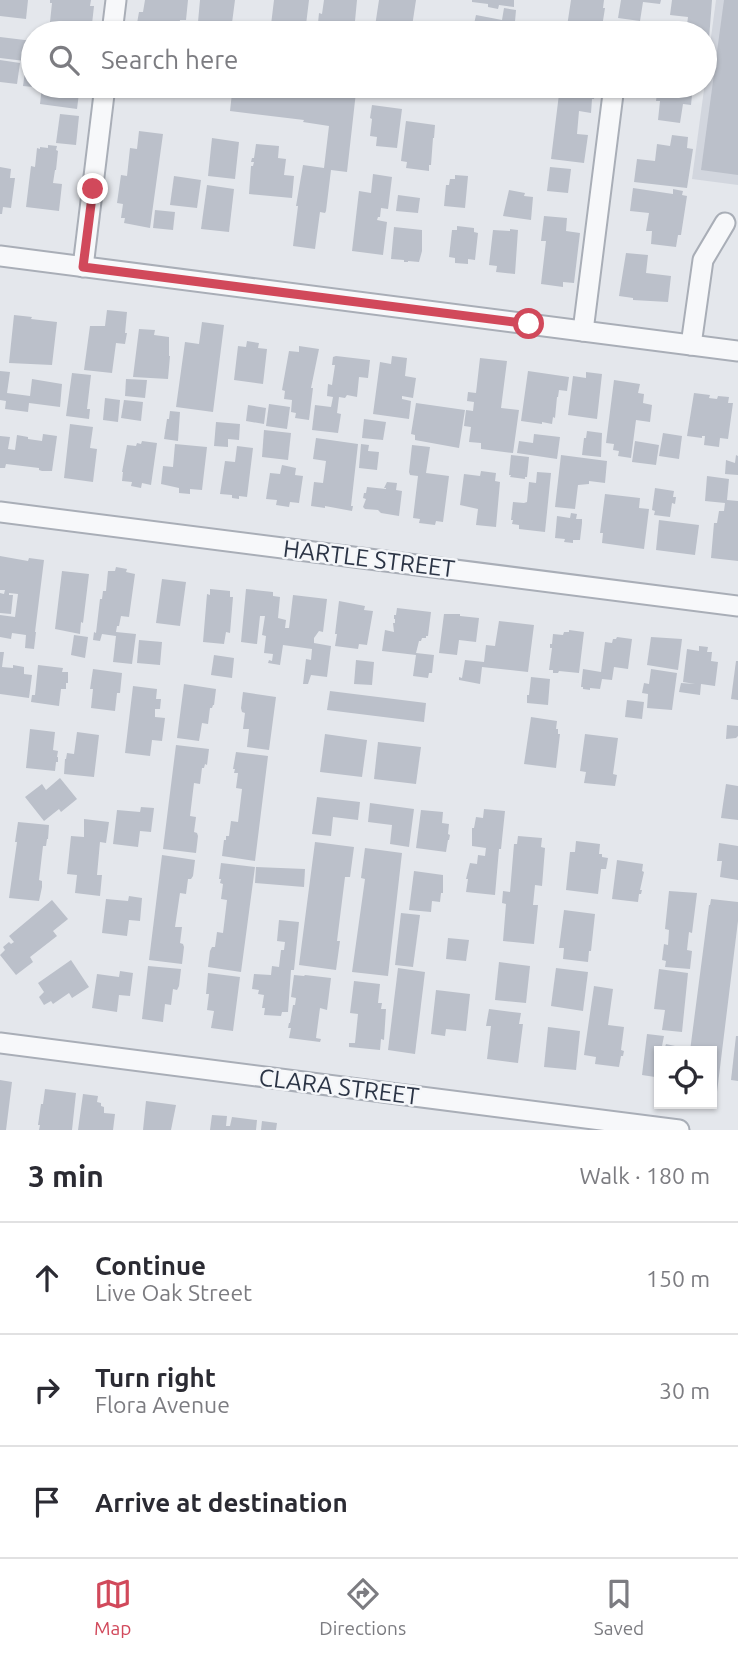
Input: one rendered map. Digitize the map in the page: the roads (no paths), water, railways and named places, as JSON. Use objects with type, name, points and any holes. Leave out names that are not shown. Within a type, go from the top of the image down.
[{"type":"street","points":[[113,21],[116,0]]},
{"type":"street","points":[[83,267],[104,98]]},
{"type":"street","points":[[583,331],[612,98]]},
{"type":"street","points":[[691,345],[703,260],[725,223]]},
{"type":"street","points":[[0,256],[738,351]]},
{"type":"street","name":"HARTLE STREET","points":[[0,512],[738,606]]},
{"type":"street","name":"CLARA STREET","points":[[0,1043],[679,1130]]}]
